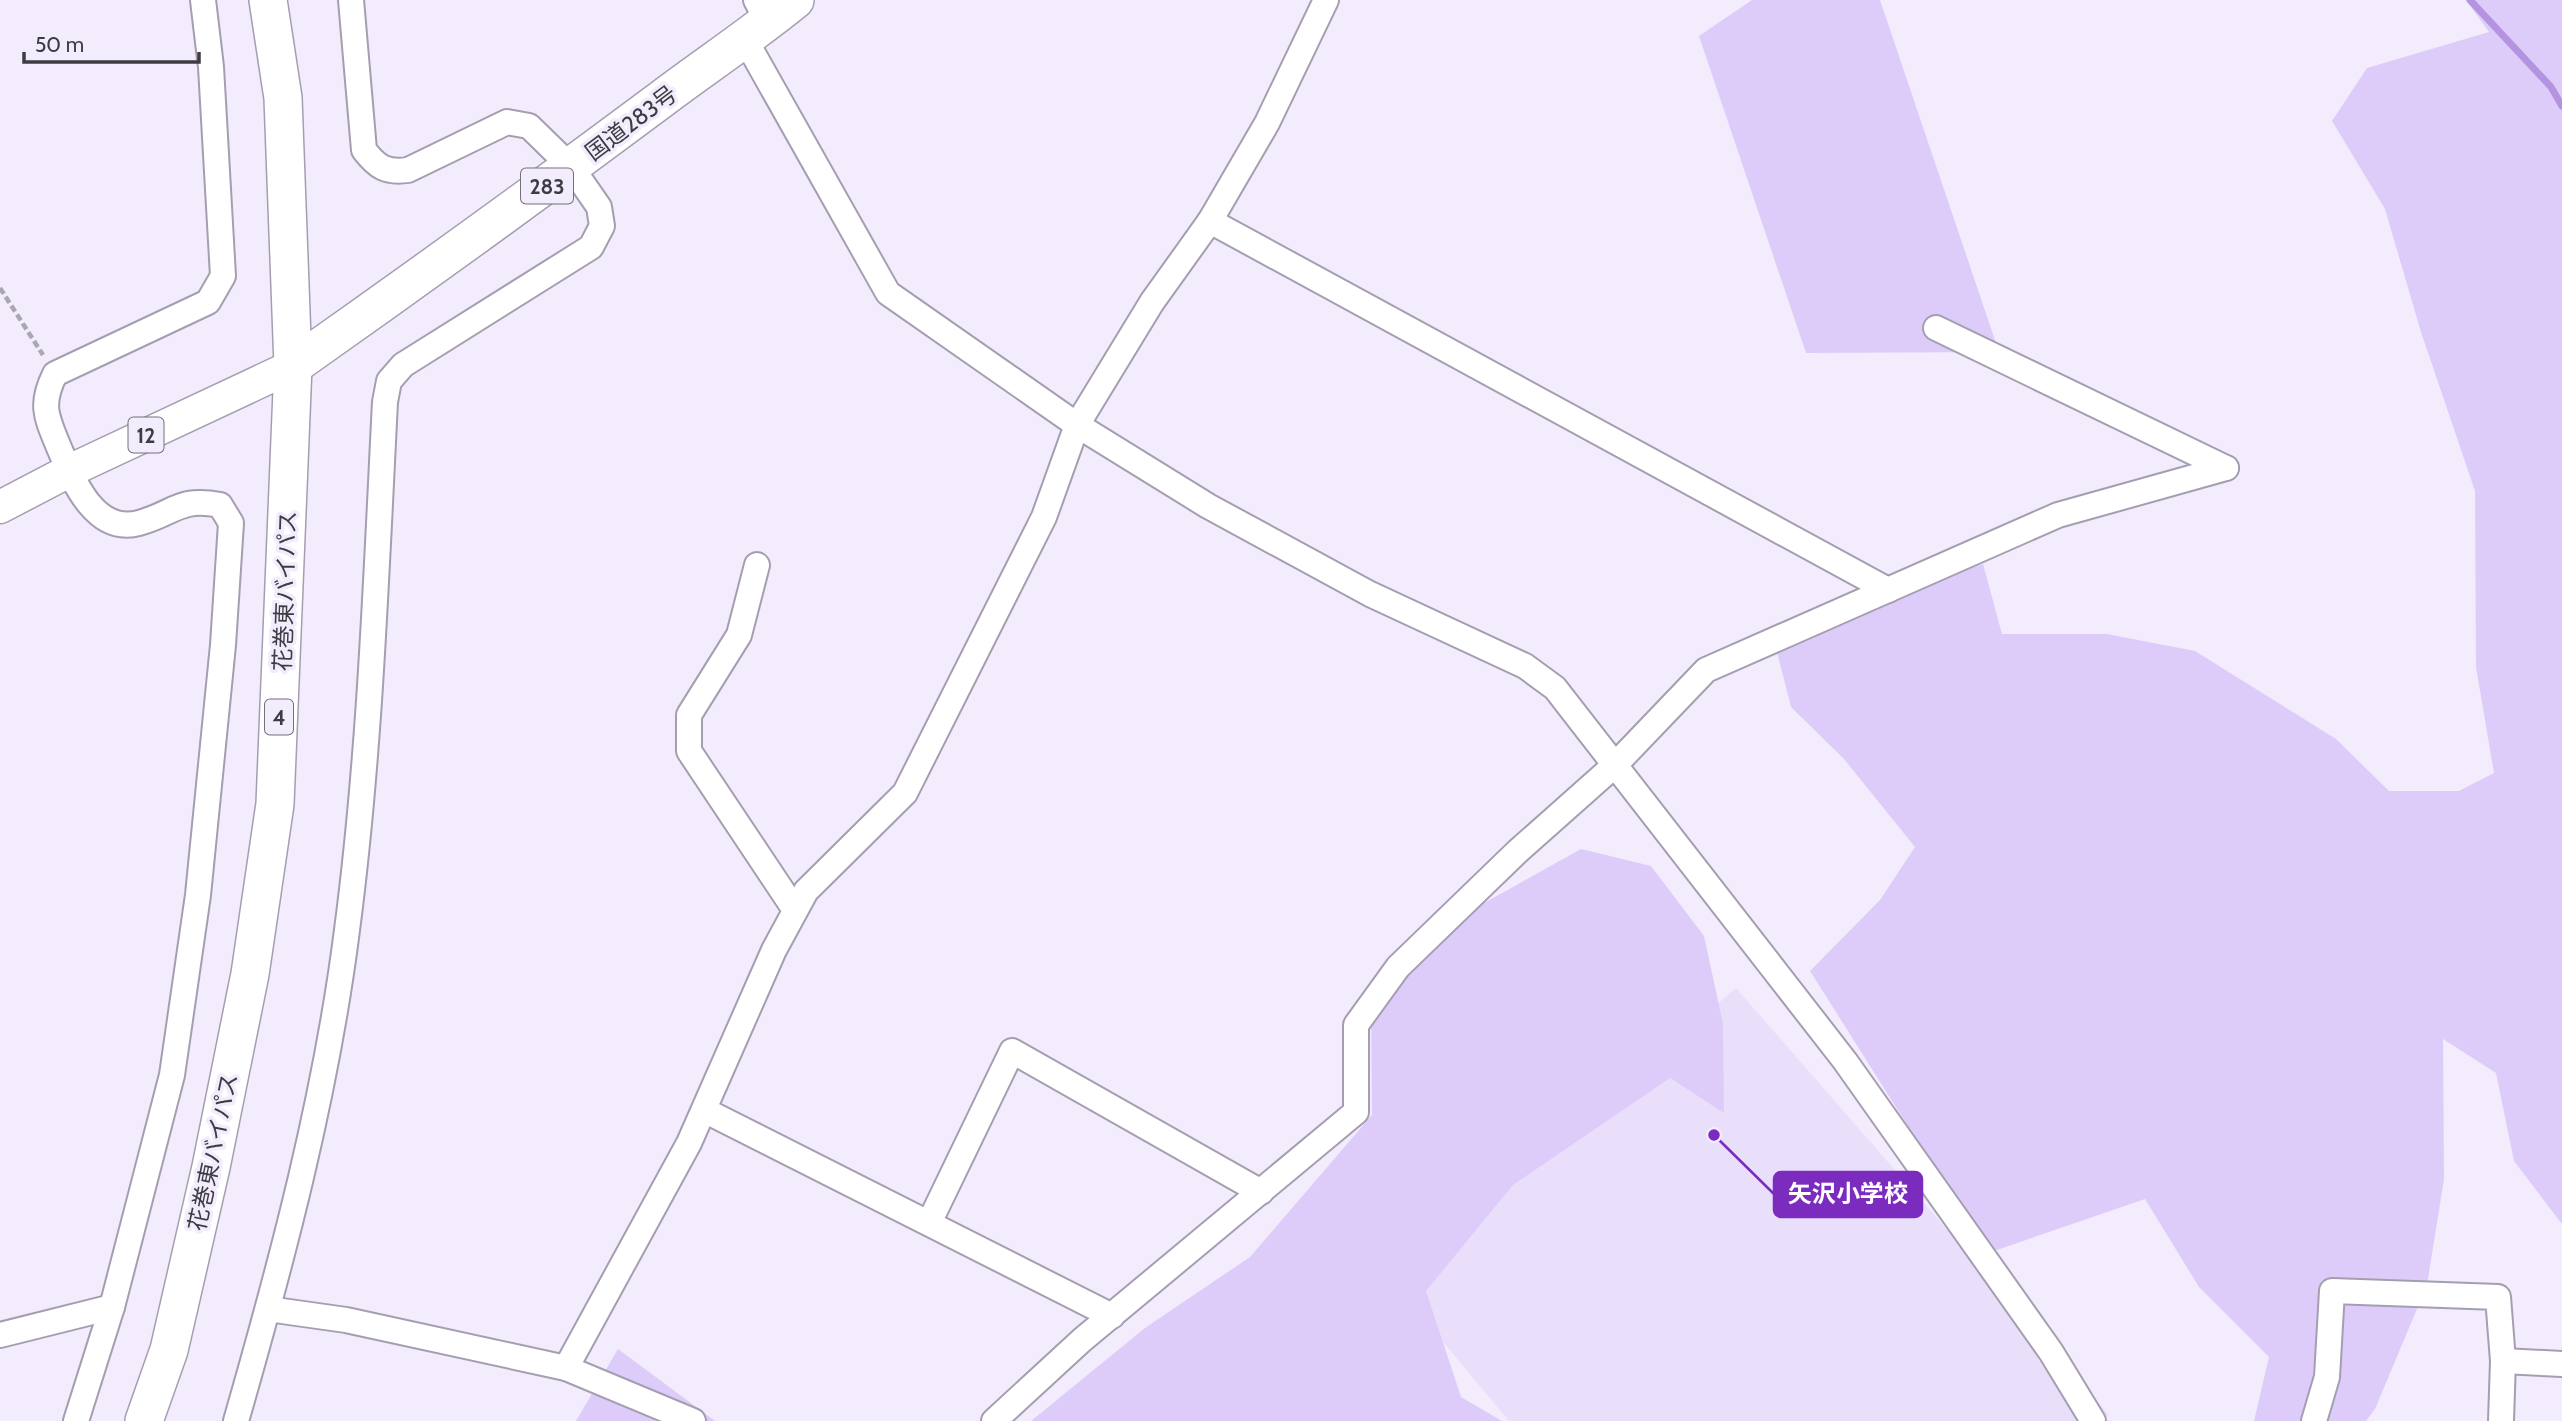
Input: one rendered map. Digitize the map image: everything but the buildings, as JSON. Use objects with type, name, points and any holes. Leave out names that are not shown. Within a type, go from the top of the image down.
[{"type":"highway","name":"花巻東バイパス","points":[[144,1421],[169,1350],[211,1167],[250,974],[275,804],[293,366],[283,98],[268,0]]},
{"type":"highway","name":"国道283号","points":[[293,366],[572,168],[766,16]]},
{"type":"main road","name":"12","points":[[0,507],[69,471],[293,366]]},
{"type":"street","points":[[76,1421],[112,1307],[172,1075],[198,895],[223,645],[231,523],[220,505],[195,500],[136,524],[112,522],[89,506],[69,471],[47,417],[44,401],[55,374],[208,302],[223,276],[211,67],[203,0]]},
{"type":"street","points":[[236,1421],[268,1309],[315,1110],[347,932],[361,797],[375,608],[385,402],[389,381],[403,365],[591,247],[602,226],[599,207],[572,168],[528,126],[507,122],[408,170],[391,172],[376,165],[364,150],[351,0]]},
{"type":"street","points":[[566,1368],[689,1143],[774,950],[795,910],[806,891],[905,793],[1044,517],[1077,425],[1152,302],[1210,220],[1266,123],[1326,0]]},
{"type":"street","points":[[766,16],[888,293],[1077,425],[1208,506],[1370,594],[1525,666],[1556,688],[1845,1061],[2051,1352],[2093,1421]]},
{"type":"street","points":[[1210,220],[1888,590]]},
{"type":"street","points":[[994,1421],[1112,1316],[1356,1112],[1356,1025],[1398,967],[1518,851],[1616,764],[1706,670],[2058,515],[2226,468],[1936,328]]},
{"type":"street","points":[[757,565],[740,635],[689,715],[689,751],[795,910]]},
{"type":"street","points":[[929,1223],[1012,1051],[1261,1192]]},
{"type":"street","points":[[704,1110],[1112,1316]]},
{"type":"street","points":[[2314,1421],[2327,1377],[2332,1291],[2498,1297],[2503,1361],[2501,1421]]},
{"type":"street","points":[[0,1335],[112,1307]]},
{"type":"street","points":[[268,1309],[346,1320],[566,1368],[693,1421]]},
{"type":"street","points":[[2503,1361],[2562,1364]]},
{"type":"path","points":[[0,288],[55,374]]},
{"type":"shaded area","points":[[1752,0],[1880,0],[1999,352],[1806,353],[1699,36]]},
{"type":"shaded area","points":[[2466,0],[2562,0],[2562,1224],[2514,1161],[2496,1073],[2443,1039],[2444,1179],[2427,1285],[2375,1409],[2366,1421],[2254,1421],[2269,1357],[2199,1287],[2145,1199],[1988,1253],[1810,971],[1880,900],[1915,847],[1844,759],[1791,707],[1773,636],[1983,564],[2002,634],[2107,634],[2195,651],[2336,739],[2389,791],[2459,791],[2494,773],[2476,667],[2475,491],[2421,332],[2385,209],[2332,121],[2367,68],[2489,32]]},
{"type":"shaded area","points":[[1581,849],[1651,866],[1704,936],[1723,1024],[1724,1113],[1670,1078],[1513,1185],[1426,1291],[1461,1397],[1502,1421],[1031,1421],[1145,1328],[1250,1257],[1372,1115],[1371,1009],[1389,956]]},
{"type":"shaded area","points":[[1736,988],[2109,1415],[2101,1421],[1509,1421],[1393,1282]]},
{"type":"shaded area","points":[[618,1349],[715,1421],[576,1421]]},
{"type":"waterway","points":[[2470,0],[2551,87],[2562,106]]},
{"type":"place","name":"矢沢小学校","points":[[1714,1135]]}]
